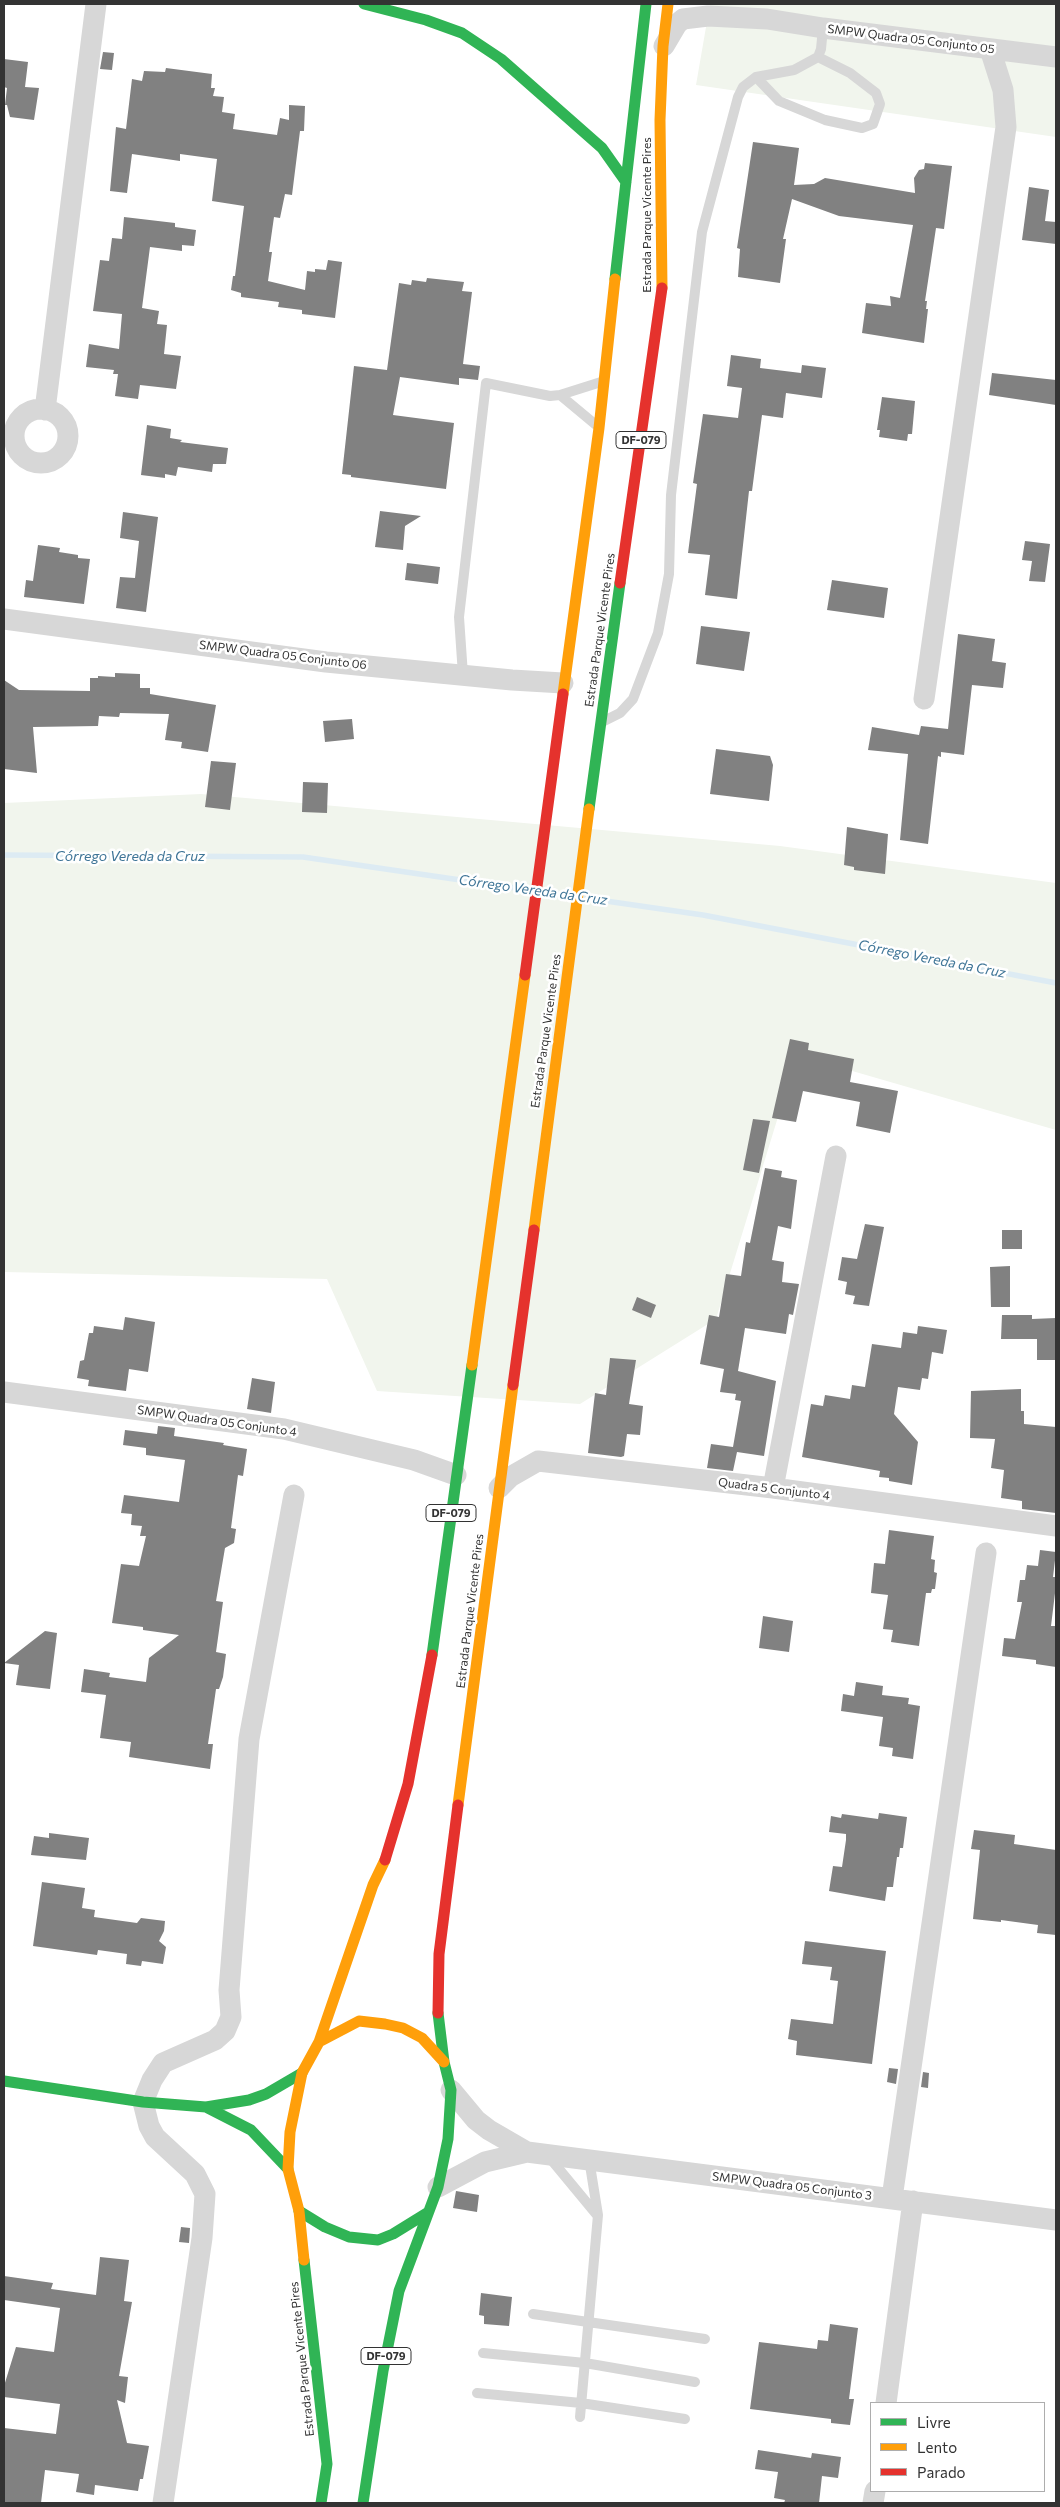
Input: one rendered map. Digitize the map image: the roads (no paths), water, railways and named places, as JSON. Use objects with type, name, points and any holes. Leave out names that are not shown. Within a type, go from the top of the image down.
[{"type":"main road","points":[[364,4],[426,20],[462,33],[502,59],[602,148],[626,182]]},
{"type":"main road","name":"Estrada Parque Vicente Pires","points":[[319,2042],[373,1886],[388,1852],[408,1784],[430,1671],[524,971],[547,825],[563,683],[599,428],[646,4]]},
{"type":"main road","name":"Estrada Parque Vicente Pires","points":[[444,2062],[438,2012],[439,1954],[600,723],[662,294],[660,120],[663,46],[668,4]]},
{"type":"main road","name":"DF-079","points":[[299,2211],[288,2169],[290,2132],[302,2073],[319,2042],[359,2021],[403,2028],[422,2038],[444,2062],[452,2090],[448,2139],[438,2187],[399,2292],[383,2371],[363,2503]]},
{"type":"main road","points":[[4,2081],[143,2102],[206,2107],[249,2100],[266,2094],[302,2073]]},
{"type":"main road","points":[[206,2107],[251,2130],[288,2169]]},
{"type":"main road","points":[[299,2211],[325,2227],[349,2237],[378,2240],[393,2234],[427,2213]]},
{"type":"main road","name":"Estrada Parque Vicente Pires","points":[[299,2211],[327,2464],[321,2503]]},
{"type":"street","points":[[45,410],[96,4]]},
{"type":"street","name":"SMPW Quadra 05 Conjunto 05","points":[[743,4],[767,19]]},
{"type":"street","name":"SMPW Quadra 05 Conjunto 05","points":[[663,46],[677,24],[683,19],[693,16],[767,19],[823,28],[1056,57]]},
{"type":"street","points":[[924,699],[1006,127],[1002,90],[990,49]]},
{"type":"street","points":[[45,410],[60,417],[68,431],[68,440],[61,455],[37,469],[18,449],[14,433],[17,425],[28,413],[45,410]]},
{"type":"street","name":"SMPW Quadra 05 Conjunto 06","points":[[4,619],[326,662],[462,676],[563,683]]},
{"type":"street","points":[[773,1488],[836,1156]]},
{"type":"street","name":"SMPW Quadra 05 Conjunto 4","points":[[4,1392],[284,1429],[414,1460],[456,1475]]},
{"type":"street","name":"Quadra 5 Conjunto 4","points":[[499,1488],[510,1477],[538,1461],[773,1488],[1056,1526]]},
{"type":"street","points":[[163,2503],[202,2238],[205,2194],[195,2174],[155,2137],[149,2126],[143,2102],[152,2080],[163,2063],[215,2040],[225,2031],[231,2017],[229,1990],[249,1740],[294,1495]]},
{"type":"street","points":[[886,2402],[902,2200],[986,1553]]},
{"type":"street","points":[[452,2090],[476,2120],[489,2130],[537,2153]]},
{"type":"street","points":[[438,2187],[485,2162],[537,2153]]},
{"type":"street","name":"SMPW Quadra 05 Conjunto 3","points":[[537,2153],[1056,2220]]},
{"type":"lane","points":[[600,723],[620,713],[632,699],[658,633],[669,574],[671,495],[702,232],[738,97],[743,86],[756,77],[794,70],[818,57],[821,49],[823,28]]},
{"type":"lane","points":[[756,77],[779,101],[825,120],[862,128],[873,124],[880,104],[876,93],[850,73],[818,57]]},
{"type":"lane","points":[[462,676],[459,617],[486,383],[550,396],[560,395],[603,381]]},
{"type":"lane","points":[[560,395],[599,428]]},
{"type":"lane","points":[[537,2153],[598,2215]]},
{"type":"lane","points":[[580,2417],[598,2215],[589,2159]]},
{"type":"lane","points":[[533,2314],[704,2339]]},
{"type":"lane","points":[[483,2353],[585,2363],[696,2382]]},
{"type":"lane","points":[[477,2393],[582,2403],[684,2419]]},
{"type":"waterway","name":"Córrego Vereda da Cruz","points":[[4,855],[303,857],[529,890]]},
{"type":"waterway","name":"Córrego Vereda da Cruz","points":[[543,892],[571,896]]},
{"type":"waterway","name":"Córrego Vereda da Cruz","points":[[585,898],[703,915],[1056,983]]}]
